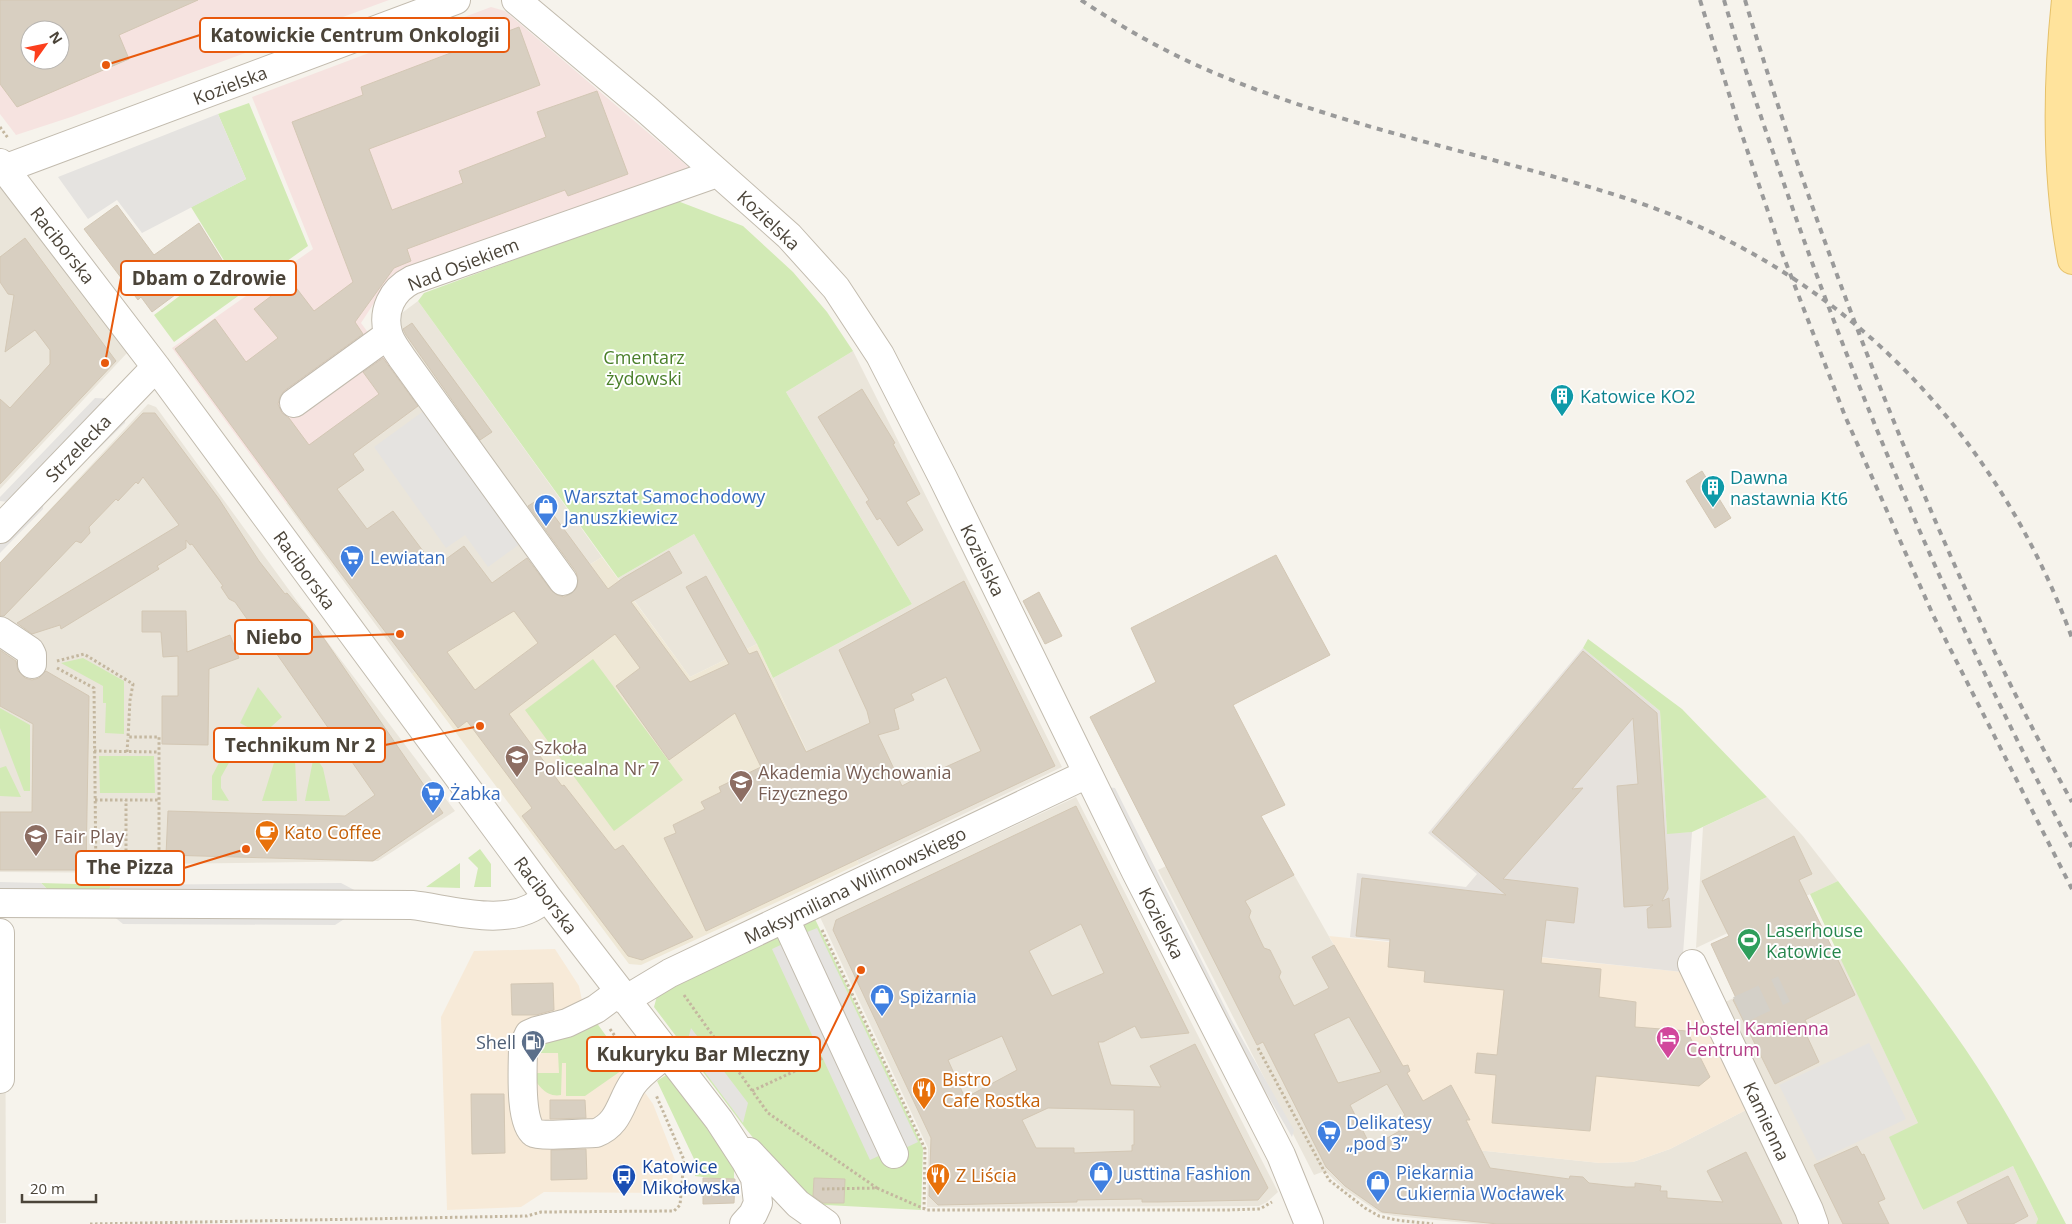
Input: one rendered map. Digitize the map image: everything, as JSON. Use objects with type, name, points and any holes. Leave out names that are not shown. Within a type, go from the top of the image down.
[{"type":"main road","points":[[2066,0],[2061,62],[2060,133],[2062,183],[2072,260]]},
{"type":"street","name":"Kozielska","points":[[2,166],[456,0]]},
{"type":"street","name":"Kozielska","points":[[516,0],[646,109],[789,236],[829,281],[880,355],[943,478],[1087,774],[1281,1155],[1310,1224]]},
{"type":"street","name":"Raciborska","points":[[2,166],[156,367],[547,897],[719,1120],[755,1178],[758,1203],[753,1214],[744,1224]]},
{"type":"street","name":"Nad Osiekiem","points":[[388,335],[386,319],[392,297],[397,290],[412,280],[717,174]]},
{"type":"street","points":[[294,403],[388,335],[402,358],[563,581]]},
{"type":"street","name":"Strzelecka","points":[[0,529],[156,367]]},
{"type":"street","points":[[0,631],[30,651],[32,655],[45,665]]},
{"type":"street","name":"Maksymiliana Wilimowskiego","points":[[667,1053],[633,1084],[613,1122],[602,1130],[596,1133],[538,1134],[530,1128],[524,1108],[523,1047],[526,1039],[536,1030],[556,1027],[596,1009],[1087,774]]},
{"type":"street","points":[[0,903],[412,905],[466,913],[504,915],[532,908],[547,897]]},
{"type":"street","points":[[785,920],[894,1154]]},
{"type":"street","points":[[0,932],[0,1079]]},
{"type":"street","name":"Kamienna","points":[[1692,964],[1729,1015],[1814,1224]]},
{"type":"street","name":"Raciborska","points":[[719,1120],[798,1204],[826,1224]]},
{"type":"path","points":[[45,665],[84,654],[133,684],[130,700],[127,752]]},
{"type":"path","points":[[45,665],[94,688],[96,877],[87,877]]},
{"type":"path","points":[[128,736],[159,737],[159,867]]},
{"type":"path","points":[[94,751],[159,752]]},
{"type":"path","points":[[95,800],[159,800]]},
{"type":"path","points":[[126,800],[126,876]]},
{"type":"path","points":[[670,973],[768,1113],[877,1188],[928,1210],[1260,1209],[1277,1198]]},
{"type":"path","points":[[752,1091],[820,1059]]},
{"type":"path","points":[[1329,1180],[1365,1208],[1380,1216],[1396,1220],[1433,1224]]},
{"type":"path","points":[[814,1189],[877,1188]]},
{"type":"path","points":[[682,1190],[733,1191]]},
{"type":"path","points":[[90,1224],[527,1216],[541,1212],[674,1211]]},
{"type":"shaded area","points":[[0,0],[389,0],[71,117],[16,135],[0,114]]},
{"type":"shaded area","points":[[491,7],[505,11],[692,170],[393,274],[361,323],[421,404],[286,503],[172,348],[313,249],[252,97]]},
{"type":"shaded area","points":[[218,114],[246,179],[142,233],[117,200],[88,219],[58,177]]},
{"type":"shaded area","points":[[0,181],[127,353],[0,489]]},
{"type":"shaded area","points":[[418,301],[602,557],[412,674],[286,503],[420,404],[371,336]]},
{"type":"shaded area","points":[[853,351],[1062,767],[859,864],[773,678],[912,604],[786,392]]},
{"type":"shaded area","points":[[95,398],[114,399],[16,503],[0,501],[0,497]]},
{"type":"shaded area","points":[[148,404],[156,407],[313,623],[455,811],[378,861],[159,864],[145,873],[0,872],[0,563]]},
{"type":"shaded area","points":[[126,409],[125,423],[93,454],[82,455]]},
{"type":"shaded area","points":[[425,410],[521,543],[488,567],[465,535],[446,548],[374,447]]},
{"type":"shaded area","points":[[44,495],[43,509],[0,553],[0,542]]},
{"type":"shaded area","points":[[694,534],[757,644],[690,677],[618,578]]},
{"type":"shaded area","points":[[602,557],[690,677],[757,644],[859,864],[641,965],[629,964],[412,674]]},
{"type":"shaded area","points":[[1583,648],[1660,711],[1667,833],[1692,832],[1683,972],[1350,937],[1357,873],[1466,887],[1477,874],[1428,833]]},
{"type":"shaded area","points":[[1107,787],[1115,788],[1232,1021],[1294,1130],[1292,1137],[1226,1024]]},
{"type":"shaded area","points":[[1076,797],[1278,1192],[1267,1202],[1259,1206],[927,1207],[928,1148],[820,917]]},
{"type":"shaded area","points":[[1767,797],[1802,835],[1838,881],[1696,948],[1703,827]]},
{"type":"shaded area","points":[[1262,818],[1448,1147],[1600,1163],[1633,1162],[1670,1149],[1750,1108],[1804,1224],[1477,1224],[1395,1216],[1380,1213],[1343,1188],[1325,1171],[1314,1175],[1158,870]]},
{"type":"shaded area","points":[[0,882],[41,883],[52,894],[0,893]]},
{"type":"shaded area","points":[[341,883],[360,893],[107,895],[111,885]]},
{"type":"shaded area","points":[[112,915],[349,916],[335,925],[123,924]]},
{"type":"shaded area","points":[[0,926],[5,926],[6,1223],[0,1223]]},
{"type":"shaded area","points":[[817,928],[918,1142],[901,1150],[800,935]]},
{"type":"shaded area","points":[[1329,936],[1683,972],[1750,1108],[1670,1149],[1633,1162],[1600,1163],[1448,1147]]},
{"type":"shaded area","points":[[789,941],[887,1152],[870,1160],[772,949]]},
{"type":"shaded area","name":"Shell","points":[[555,949],[579,986],[583,1005],[653,1104],[675,1160],[671,1188],[667,1193],[544,1192],[521,1207],[447,1210],[441,1017],[474,951]]},
{"type":"shaded area","points":[[1837,950],[1918,1123],[1922,1210],[2013,1166],[2038,1219],[2036,1224],[1829,1224],[1723,1003]]},
{"type":"shaded area","points":[[691,1028],[748,1103],[743,1123],[686,1047]]},
{"type":"shaded area","points":[[1869,1043],[1906,1119],[1817,1161],[1779,1085]]},
{"type":"green space","points":[[249,103],[308,246],[174,342],[154,315],[225,262],[191,207],[246,179],[218,114]]},
{"type":"green space","name":"Cmentarz żydowski","points":[[675,200],[743,226],[793,272],[827,312],[853,351],[786,392],[912,604],[773,678],[757,644],[694,534],[618,578],[418,301],[424,293]]},
{"type":"green space","points":[[1588,639],[1682,709],[1767,797],[1692,832],[1667,834],[1660,711],[1583,648]]},
{"type":"green space","points":[[83,658],[124,681],[124,734],[105,733],[106,703],[103,703],[103,686],[61,663]]},
{"type":"green space","points":[[593,659],[683,780],[614,831],[525,710]]},
{"type":"green space","points":[[258,687],[282,717],[262,735],[240,723]]},
{"type":"green space","points":[[0,708],[30,725],[30,791],[24,791],[0,728]]},
{"type":"green space","points":[[237,729],[245,734],[221,777],[221,788],[229,801],[212,800],[212,776]]},
{"type":"green space","points":[[278,750],[295,760],[297,801],[262,801]]},
{"type":"green space","points":[[314,755],[323,768],[330,801],[305,801]]},
{"type":"green space","points":[[99,756],[154,756],[155,793],[100,793]]},
{"type":"green space","points":[[6,766],[21,797],[0,796],[0,768]]},
{"type":"green space","points":[[480,849],[491,864],[491,887],[474,887],[478,868],[468,858]]},
{"type":"green space","points":[[460,863],[460,888],[426,887]]},
{"type":"green space","points":[[1838,881],[1915,979],[1970,1056],[2018,1134],[2066,1224],[2036,1224],[2038,1219],[2013,1166],[1923,1210],[1889,1137],[1918,1123],[1810,894]]},
{"type":"green space","points":[[41,883],[111,885],[107,895],[52,894]]},
{"type":"green space","points":[[815,919],[923,1148],[921,1210],[807,1204],[746,1129],[654,1007],[657,996],[672,987]]},
{"type":"green space","points":[[596,1022],[628,1066],[585,1096],[566,1096],[566,1063],[562,1063],[561,1095],[547,1093],[536,1082],[531,1073],[559,1073],[558,1053],[529,1053],[530,1043]]},
{"type":"green space","points":[[669,1073],[734,1168],[734,1181],[695,1176],[694,1159],[657,1081]]},
{"type":"building","points":[[0,0],[198,0],[119,35],[129,59],[17,107],[0,84]]},
{"type":"building","points":[[519,27],[540,85],[369,149],[392,210],[463,183],[459,171],[546,137],[537,112],[597,91],[628,174],[568,196],[565,190],[407,249],[411,261],[394,268],[355,322],[363,334],[284,391],[278,404],[282,413],[289,418],[309,445],[379,394],[363,372],[383,358],[418,406],[353,454],[364,470],[337,489],[367,529],[393,511],[435,567],[464,546],[492,583],[527,558],[551,590],[557,595],[564,597],[572,593],[577,587],[578,579],[576,572],[528,506],[541,498],[608,589],[669,551],[682,573],[631,602],[690,682],[729,664],[686,587],[706,576],[749,654],[757,651],[806,752],[870,723],[867,711],[839,650],[964,581],[1055,766],[706,931],[664,838],[676,833],[673,825],[705,809],[701,802],[721,792],[719,787],[761,767],[735,713],[669,760],[616,686],[640,668],[615,634],[509,714],[562,786],[564,785],[615,850],[623,845],[693,937],[642,960],[628,956],[522,816],[532,808],[467,721],[458,728],[312,535],[175,349],[215,319],[246,362],[278,338],[254,309],[291,281],[314,311],[353,282],[292,122],[363,95],[361,87]],"holes":[[[514,611],[538,643],[475,690],[447,652]],[[946,677],[981,751],[930,774],[928,772],[902,786],[878,735],[899,729],[894,709],[914,700],[911,694]]]},
{"type":"building","points":[[117,205],[154,255],[199,223],[222,260],[152,312],[141,297],[138,300],[84,229]]},
{"type":"building","points":[[25,238],[116,361],[0,484],[0,399],[10,408],[50,364],[50,350],[35,330],[5,352],[14,295],[8,294],[0,282],[0,257]]},
{"type":"building","points":[[412,323],[492,432],[480,440],[406,335],[403,329]]},
{"type":"building","points":[[862,389],[895,443],[893,444],[920,494],[906,502],[923,530],[898,546],[880,518],[877,520],[866,502],[869,500],[818,417]]},
{"type":"building","points":[[143,413],[155,413],[219,499],[259,561],[285,594],[287,593],[314,624],[443,813],[373,861],[166,855],[168,811],[345,816],[375,795],[274,650],[247,628],[252,626],[235,602],[229,599],[221,587],[223,586],[192,544],[190,545],[186,540],[186,548],[157,566],[159,569],[61,629],[60,625],[32,634],[17,623],[179,525],[143,477],[138,484],[136,482],[118,501],[116,499],[89,527],[90,533],[81,543],[76,541],[4,616],[0,616],[0,563]]},
{"type":"building","name":"Dawna nastawnia Kt6","points":[[1702,471],[1731,518],[1715,528],[1686,481]]},
{"type":"building","points":[[1276,555],[1330,655],[1233,705],[1285,805],[1261,816],[1294,875],[1245,901],[1251,911],[1249,917],[1264,948],[1270,950],[1281,972],[1279,977],[1294,1006],[1329,988],[1312,957],[1334,945],[1403,1066],[1408,1065],[1410,1071],[1407,1073],[1423,1101],[1451,1085],[1470,1120],[1466,1120],[1490,1168],[1569,1179],[1570,1176],[1583,1177],[1589,1183],[1626,1187],[1635,1187],[1635,1183],[1661,1186],[1660,1191],[1667,1191],[1667,1198],[1723,1202],[1707,1171],[1746,1152],[1782,1224],[1498,1224],[1382,1212],[1345,1186],[1326,1167],[1263,1042],[1257,1045],[1090,717],[1156,682],[1131,628]],"holes":[[[1349,1017],[1381,1072],[1338,1083],[1314,1034]],[[1387,1084],[1405,1115],[1400,1119],[1405,1128],[1371,1147],[1350,1105]]]},
{"type":"building","points":[[1039,592],[1062,636],[1045,644],[1023,601]]},
{"type":"building","points":[[142,611],[186,611],[187,652],[230,635],[239,658],[209,669],[208,745],[162,744],[162,696],[178,696],[178,656],[163,657],[161,632],[142,632]]},
{"type":"building","points":[[0,650],[16,661],[18,671],[25,678],[32,680],[39,678],[46,671],[89,696],[86,870],[0,870],[0,812],[32,812],[33,724],[0,706]]},
{"type":"building","points":[[1583,651],[1657,713],[1668,889],[1662,901],[1669,898],[1671,927],[1648,928],[1647,909],[1653,905],[1624,907],[1617,786],[1638,784],[1633,718],[1572,789],[1583,788],[1503,879],[1578,888],[1574,923],[1546,920],[1541,963],[1601,969],[1599,997],[1636,1002],[1635,1027],[1687,1031],[1710,1077],[1699,1086],[1596,1076],[1590,1131],[1492,1123],[1496,1075],[1475,1073],[1477,1053],[1497,1055],[1504,990],[1424,982],[1425,971],[1388,967],[1390,939],[1356,936],[1362,878],[1506,895],[1432,832]]},
{"type":"building","points":[[1076,806],[1189,1033],[1141,1038],[1135,1026],[1103,1042],[1098,1042],[1111,1085],[1161,1087],[1150,1066],[1195,1044],[1268,1188],[1258,1200],[1142,1202],[1142,1199],[1077,1200],[1077,1202],[938,1205],[929,1196],[931,1138],[833,930],[836,920]],"holes":[[[1081,924],[1104,973],[1052,996],[1029,951]],[[1002,1036],[1017,1070],[965,1098],[948,1060]],[[1048,1108],[1134,1110],[1134,1145],[1132,1145],[1132,1151],[1074,1153],[1074,1148],[1036,1148],[1022,1120]]]},
{"type":"building","points":[[1794,836],[1812,874],[1799,880],[1855,995],[1805,1020],[1811,1032],[1806,1034],[1819,1062],[1775,1084],[1733,1000],[1736,998],[1711,944],[1729,936],[1702,881]]},
{"type":"building","points":[[553,983],[554,1010],[536,1015],[512,1015],[511,984]]},
{"type":"building","points":[[471,1094],[504,1094],[505,1153],[472,1154]]},
{"type":"building","points":[[550,1100],[585,1100],[586,1118],[550,1119]]},
{"type":"building","points":[[1857,1146],[1862,1155],[1864,1154],[1885,1199],[1878,1202],[1889,1224],[1843,1224],[1814,1165]]},
{"type":"building","points":[[586,1149],[587,1179],[551,1180],[551,1150]]},
{"type":"building","points":[[2008,1176],[2028,1216],[2013,1224],[1968,1224],[1957,1202]]},
{"type":"building","points":[[703,1178],[735,1179],[734,1203],[703,1204]]},
{"type":"building","points":[[814,1178],[845,1179],[844,1203],[823,1203],[813,1196]]},
{"type":"tunnel","points":[[1739,1010],[1784,989]]},
{"type":"railway","points":[[1081,0],[1165,50],[1246,86],[1353,122],[1625,198],[1703,228],[1774,266],[1840,312],[1900,366],[1954,425],[2000,491],[2040,562],[2072,638]]},
{"type":"railway","points":[[1700,0],[1738,123],[1781,250],[1845,416],[1933,615],[2072,889]]},
{"type":"railway","points":[[1724,0],[1790,201],[1884,448],[1992,690],[2072,847]]},
{"type":"railway","points":[[1745,0],[1783,122],[1825,242],[1894,421],[1935,521],[1990,643],[2072,802]]},
{"type":"place","name":"Katowickie Centrum Onkologii","points":[[106,65]]},
{"type":"place","name":"Dbam o Zdrowie","points":[[105,363]]},
{"type":"place","name":"Katowice KO2","points":[[1562,417]]},
{"type":"place","name":"Dawna nastawnia Kt6","points":[[1713,508]]},
{"type":"place","name":"Warsztat Samochodowy Januszkiewicz","points":[[546,527]]},
{"type":"place","name":"Lewiatan","points":[[352,578]]},
{"type":"place","name":"Niebo","points":[[400,634]]},
{"type":"place","name":"Technikum Nr 2","points":[[480,726]]},
{"type":"place","name":"Szkoła Policealna Nr 7","points":[[517,778]]},
{"type":"place","name":"Akademia Wychowania Fizycznego","points":[[741,803]]},
{"type":"place","name":"Żabka","points":[[433,814]]},
{"type":"place","name":"The Pizza","points":[[246,849]]},
{"type":"place","name":"Kato Coffee","points":[[267,853]]},
{"type":"place","name":"Fair Play","points":[[36,857]]},
{"type":"place","name":"Laserhouse Katowice","points":[[1749,961]]},
{"type":"place","name":"Kukuryku Bar Mleczny","points":[[861,970]]},
{"type":"place","name":"Spiżarnia","points":[[882,1017]]},
{"type":"place","name":"Hostel Kamienna Centrum","points":[[1668,1059]]},
{"type":"place","name":"Shell","points":[[533,1063]]},
{"type":"place","name":"Bistro Cafe Rostka","points":[[924,1110]]},
{"type":"place","name":"Delikatesy „pod 3”","points":[[1329,1153]]},
{"type":"place","name":"Justtina Fashion","points":[[1101,1194]]},
{"type":"place","name":"Z Liścia","points":[[938,1196]]},
{"type":"place","name":"Katowice Mikołowska","points":[[624,1197]]},
{"type":"place","name":"Piekarnia Cukiernia Wocławek","points":[[1378,1203]]}]
